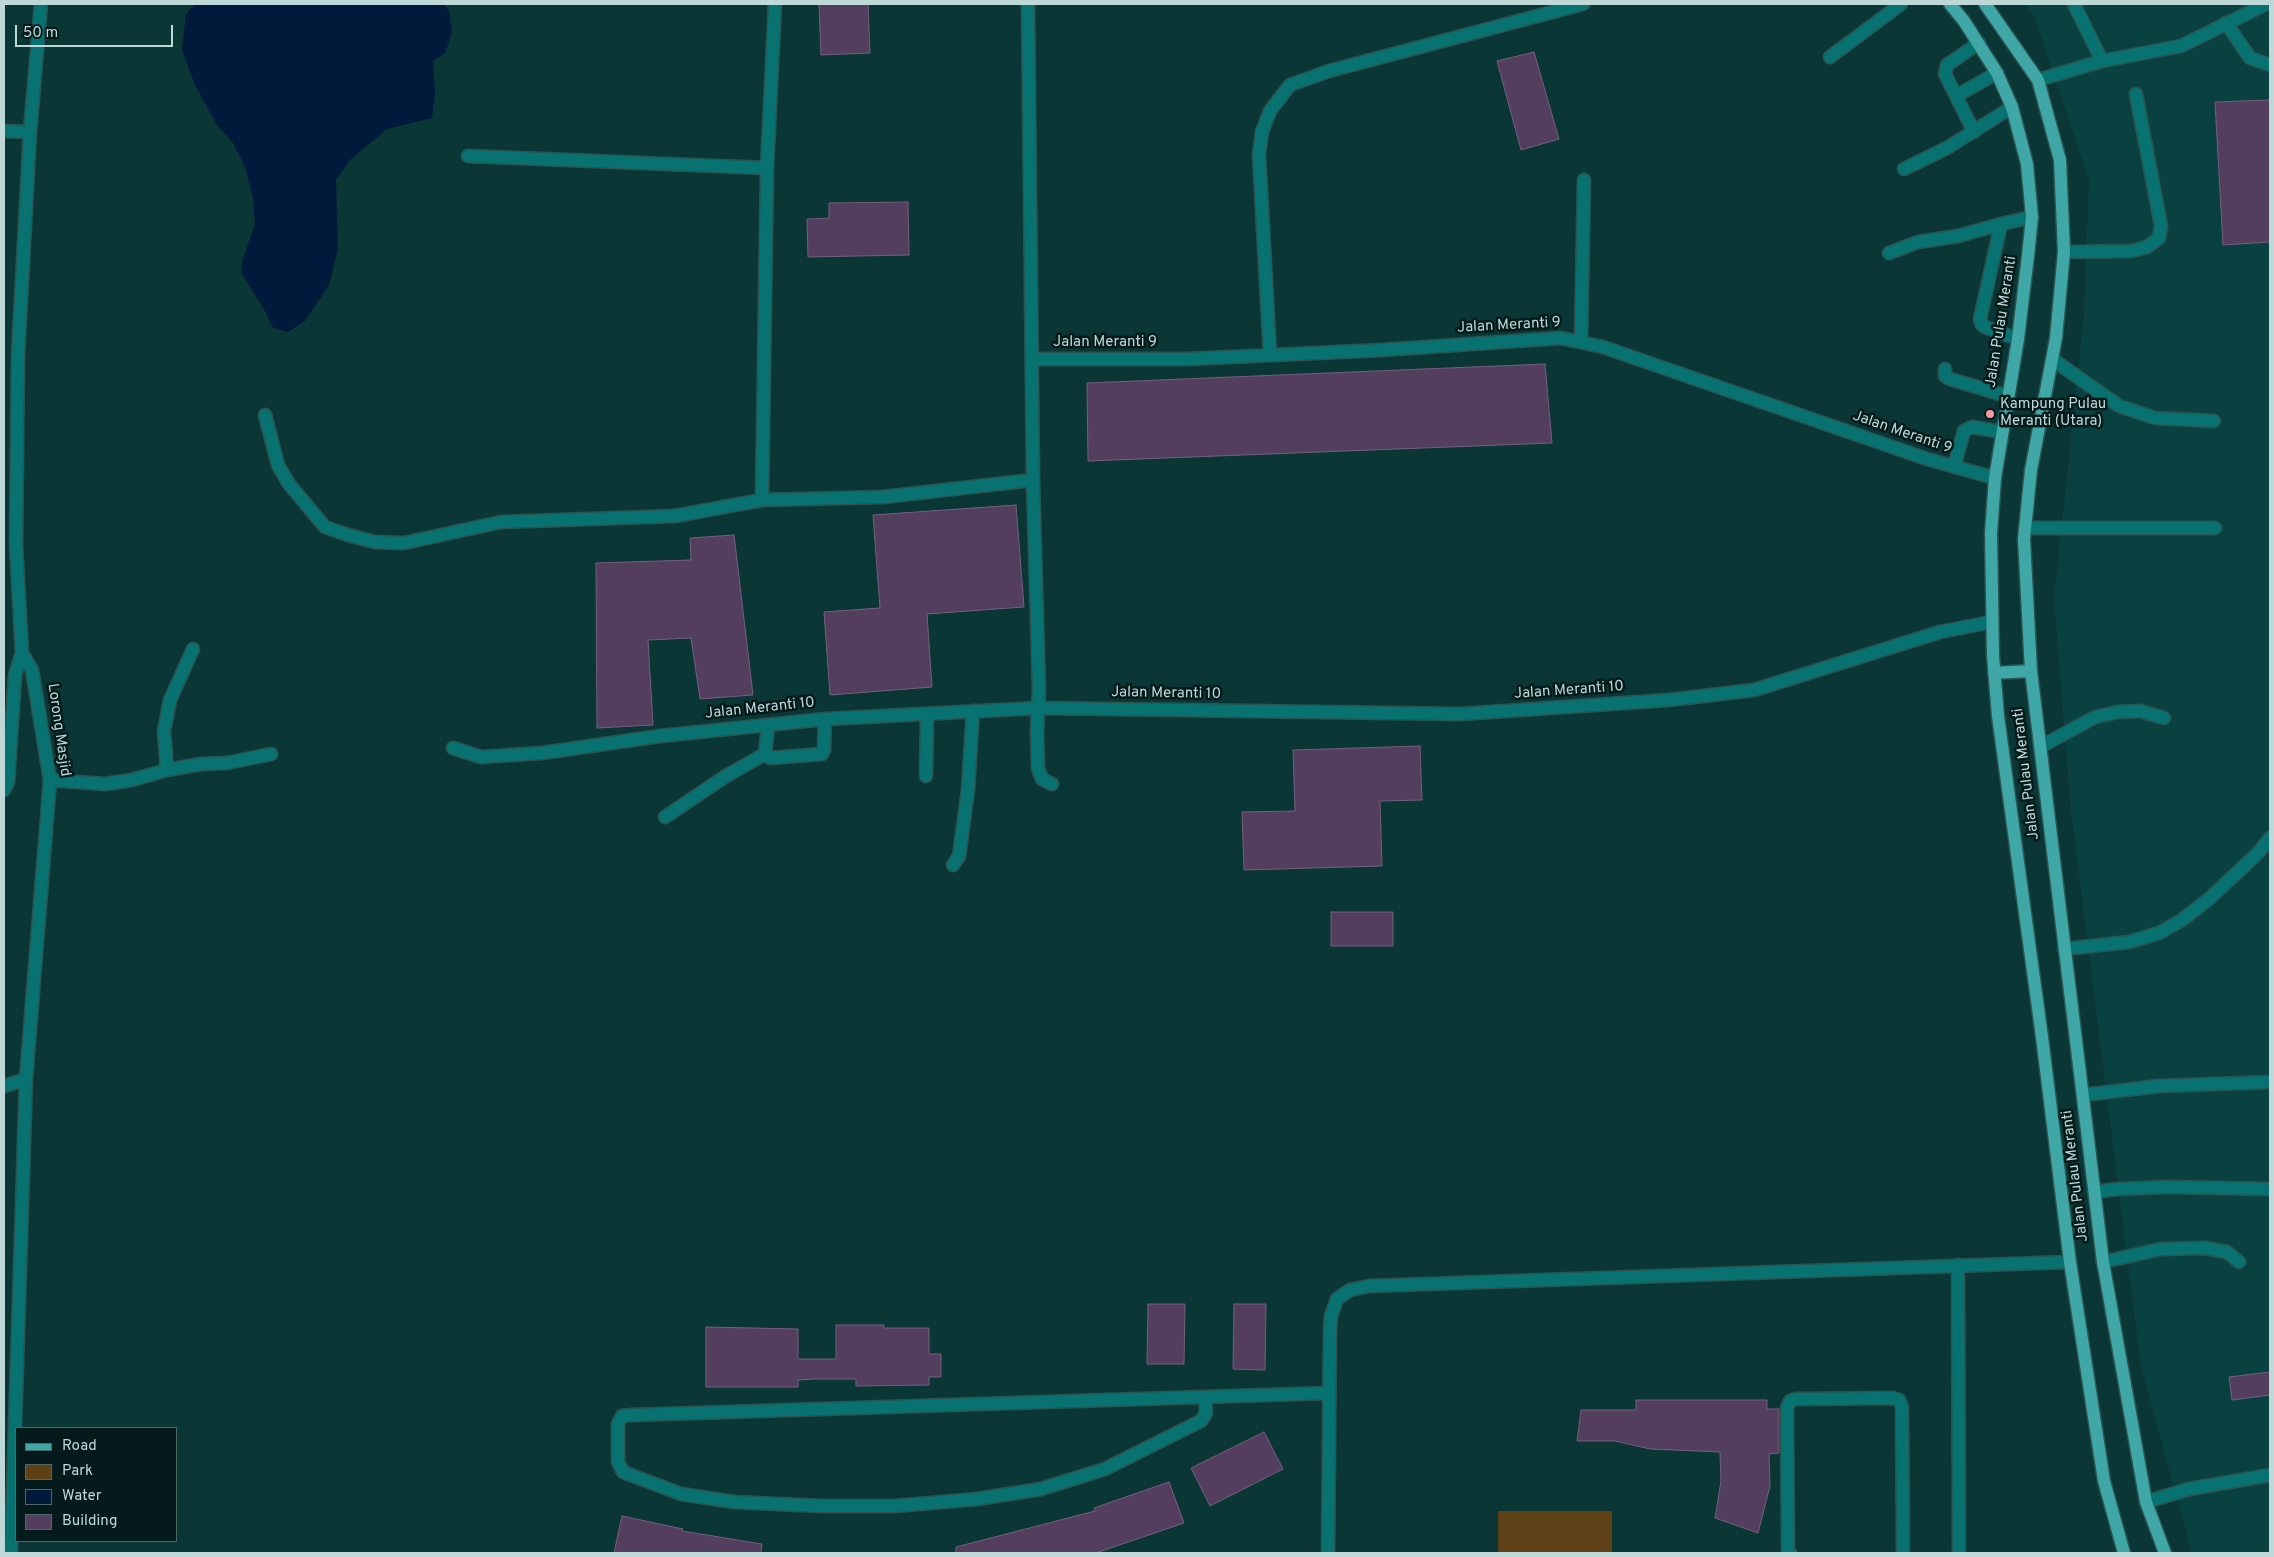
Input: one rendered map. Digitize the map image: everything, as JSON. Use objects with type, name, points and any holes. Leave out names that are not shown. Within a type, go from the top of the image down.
[{"type":"main road","name":"Jalan Pulau Meranti","points":[[1950,4],[1979,43],[1997,73],[2012,107],[2027,164],[2032,217],[2018,339],[2007,396],[1995,478],[1991,534],[1991,622],[1994,674],[2001,744],[2042,1037],[2070,1262],[2104,1481],[2124,1553]]},
{"type":"main road","name":"Jalan Pulau Meranti","points":[[1985,4],[2038,80],[2060,160],[2064,252],[2056,338],[2031,470],[2025,528],[2031,671],[2103,1262],[2146,1502],[2165,1553]]},
{"type":"main road","points":[[1994,674],[2031,671]]},
{"type":"street","name":"Lorong Masjid","points":[[11,1553],[26,1079],[50,780],[32,670],[22,653],[16,545],[18,354],[30,132],[41,4]]},
{"type":"street","points":[[762,500],[767,168],[775,4]]},
{"type":"street","points":[[1028,4],[1033,480],[1038,603],[1038,768],[1042,779],[1052,784]]},
{"type":"street","points":[[1270,354],[1259,154],[1262,132],[1270,112],[1290,85],[1329,71],[1583,4]]},
{"type":"street","points":[[1830,58],[1901,4]]},
{"type":"street","points":[[2074,4],[2102,61]]},
{"type":"street","points":[[2038,80],[2102,61],[2181,46],[2266,4]]},
{"type":"street","points":[[2226,23],[2250,58],[2270,65]]},
{"type":"street","points":[[1974,132],[1945,74],[1947,65],[1979,43]]},
{"type":"street","points":[[1956,96],[1997,73]]},
{"type":"street","points":[[2064,252],[2132,251],[2148,247],[2159,238],[2162,226],[2136,94]]},
{"type":"street","points":[[1904,169],[1974,132],[2012,107]]},
{"type":"street","points":[[4,131],[30,132]]},
{"type":"street","points":[[468,156],[767,168]]},
{"type":"street","points":[[1581,341],[1584,180]]},
{"type":"street","points":[[1889,253],[1918,242],[1958,236],[2032,217]]},
{"type":"street","points":[[2002,224],[1980,319],[1985,327],[2018,339]]},
{"type":"street","name":"Jalan Meranti 9","points":[[1032,359],[1187,359],[1382,350],[1561,338],[1581,341],[1613,350],[1954,467],[1995,478]]},
{"type":"street","points":[[2052,359],[2120,406],[2155,418],[2214,421]]},
{"type":"street","points":[[1945,370],[1946,376],[1950,379],[2007,396]]},
{"type":"street","points":[[265,415],[278,465],[290,484],[325,527],[374,542],[404,543],[501,522],[675,516],[762,500],[882,497],[1033,480]]},
{"type":"street","points":[[1954,467],[1964,431],[1972,427],[2002,432]]},
{"type":"street","points":[[2025,528],[2215,528]]},
{"type":"street","name":"Jalan Meranti 10","points":[[453,748],[481,757],[542,753],[660,736],[825,719],[1039,708],[1461,714],[1669,700],[1754,690],[1940,632],[1991,622]]},
{"type":"street","points":[[167,770],[164,731],[170,700],[193,649]]},
{"type":"street","points":[[4,790],[8,782],[15,675],[22,653]]},
{"type":"street","points":[[953,865],[959,856],[968,790],[972,712]]},
{"type":"street","points":[[2040,747],[2095,717],[2118,712],[2140,712],[2164,718]]},
{"type":"street","points":[[926,776],[927,714]]},
{"type":"street","points":[[765,754],[770,758],[822,754],[824,750],[825,719]]},
{"type":"street","points":[[765,754],[768,726]]},
{"type":"street","points":[[50,780],[105,784],[132,780],[167,770],[201,764],[227,763],[270,754]]},
{"type":"street","points":[[666,817],[726,776],[765,754]]},
{"type":"street","points":[[2064,949],[2129,942],[2167,929],[2210,898],[2258,853],[2270,838]]},
{"type":"street","points":[[4,1086],[26,1079]]},
{"type":"street","points":[[2083,1095],[2159,1086],[2270,1082]]},
{"type":"street","points":[[2094,1192],[2167,1187],[2270,1188]]},
{"type":"street","points":[[2103,1262],[2161,1249],[2204,1248],[2227,1252],[2239,1262]]},
{"type":"street","points":[[1328,1553],[1331,1316],[1337,1299],[1350,1290],[1369,1286],[2070,1262]]},
{"type":"street","points":[[1958,1265],[1959,1553]]},
{"type":"street","points":[[1205,1397],[1206,1413],[1201,1421],[1105,1469],[1041,1489],[977,1500],[896,1506],[821,1506],[734,1502],[681,1494],[623,1472],[618,1462],[618,1424],[622,1416],[632,1415],[1329,1393]]},
{"type":"street","points":[[1790,1553],[1788,1549],[1787,1408],[1790,1401],[1796,1398],[1893,1398],[1899,1400],[1902,1407],[1903,1553]]},
{"type":"street","points":[[2146,1502],[2189,1489],[2270,1475]]},
{"type":"shaded area","points":[[2024,4],[2270,4],[2270,1553],[2192,1553],[2141,1367],[2071,811],[2054,599],[2084,313],[2089,181],[2034,16]]},
{"type":"green space","points":[[1498,1511],[1612,1511],[1612,1553],[1498,1553]]},
{"type":"water","points":[[195,4],[443,4],[449,10],[452,33],[445,53],[433,61],[435,94],[432,118],[387,129],[350,160],[336,180],[338,248],[329,285],[305,321],[288,332],[273,328],[241,272],[243,259],[255,224],[253,198],[245,167],[233,143],[217,125],[195,85],[182,50],[186,14]]},
{"type":"building","points":[[819,4],[868,4],[870,53],[821,55]]},
{"type":"building","points":[[1534,52],[1559,139],[1521,150],[1497,61]]},
{"type":"building","points":[[2270,100],[2270,242],[2223,245],[2215,102]]},
{"type":"building","points":[[908,202],[909,255],[808,257],[807,219],[829,218],[829,203]]},
{"type":"building","points":[[1545,364],[1552,443],[1088,461],[1087,383]]},
{"type":"building","points":[[1016,505],[1024,607],[927,614],[932,687],[830,695],[824,612],[880,608],[873,515]]},
{"type":"building","points":[[734,535],[753,695],[700,699],[691,638],[648,640],[653,725],[597,728],[596,563],[691,560],[690,538]]},
{"type":"building","points":[[1420,746],[1422,800],[1380,801],[1382,866],[1244,870],[1242,812],[1295,811],[1293,750]]},
{"type":"building","points":[[1331,912],[1393,912],[1393,946],[1331,946]]},
{"type":"building","points":[[1148,1304],[1185,1304],[1184,1364],[1147,1364]]},
{"type":"building","points":[[1234,1304],[1266,1304],[1265,1370],[1233,1369]]},
{"type":"building","points":[[836,1325],[884,1325],[884,1328],[929,1328],[929,1354],[941,1354],[941,1377],[929,1377],[929,1385],[856,1386],[856,1379],[815,1379],[798,1380],[798,1387],[706,1387],[706,1327],[798,1329],[798,1359],[836,1359]]},
{"type":"building","points":[[2270,1372],[2270,1395],[2232,1400],[2229,1377]]},
{"type":"building","points":[[1636,1400],[1767,1400],[1767,1409],[1779,1409],[1779,1453],[1769,1454],[1770,1486],[1758,1533],[1715,1518],[1721,1481],[1720,1452],[1650,1449],[1615,1441],[1577,1441],[1581,1410],[1636,1410]]},
{"type":"building","points":[[1264,1432],[1283,1469],[1210,1506],[1191,1468]]},
{"type":"building","points":[[1169,1482],[1184,1523],[1096,1553],[956,1553],[956,1547],[1095,1511],[1094,1508]]},
{"type":"building","points":[[622,1516],[683,1529],[682,1531],[762,1544],[761,1553],[614,1553]]},
{"type":"place","name":"Kampung Pulau Meranti (Utara)","points":[[1990,414]]}]
